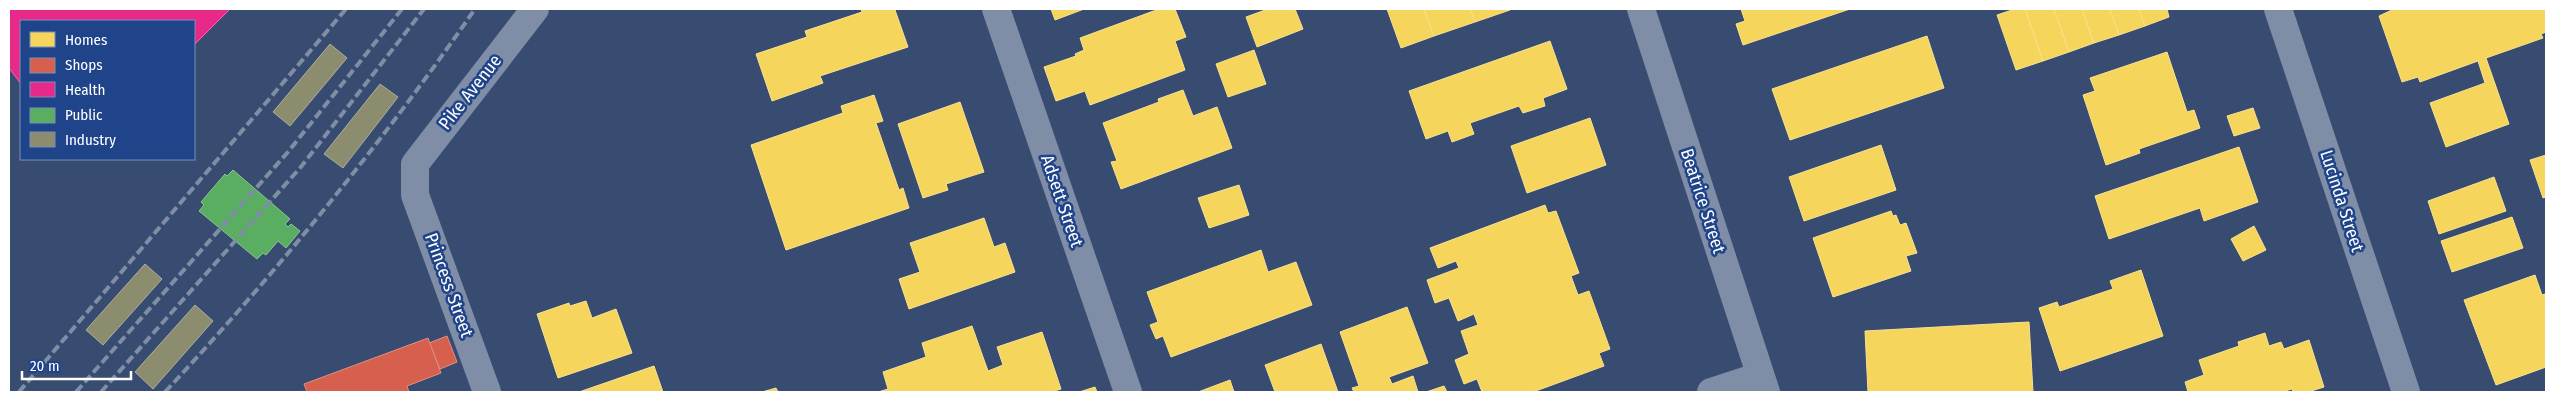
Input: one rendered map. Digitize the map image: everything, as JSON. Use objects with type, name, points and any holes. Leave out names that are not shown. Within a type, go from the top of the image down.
[{"type":"street","name":"Pike Avenue","points":[[414,178],[415,164],[535,9]]},
{"type":"street","name":"Adsett Street","points":[[996,9],[1128,392]]},
{"type":"street","name":"Beatrice Street","points":[[1641,9],[1763,384]]},
{"type":"street","name":"Lucinda Street","points":[[2278,9],[2406,392]]},
{"type":"street","name":"Princess Street","points":[[414,178],[415,195],[487,392]]},
{"type":"street","points":[[1711,392],[1763,384]]},
{"type":"building: Homes","points":[[861,9],[897,9],[895,10],[908,47],[820,76],[823,83],[772,101],[756,54],[807,37],[805,31],[862,12]]},
{"type":"building: Homes","points":[[1051,9],[1084,9],[1055,20]]},
{"type":"building: Homes","points":[[1159,9],[1175,9],[1186,37],[1175,41],[1185,70],[1090,105],[1085,91],[1056,101],[1044,67],[1076,56],[1075,54],[1084,50],[1080,38]]},
{"type":"building: Homes","points":[[1268,9],[1295,9],[1303,29],[1257,47],[1246,17]]},
{"type":"building: Homes","points":[[1387,9],[1424,9],[1434,36],[1401,48]]},
{"type":"building: Homes","points":[[1424,9],[1470,9],[1475,22],[1434,36]]},
{"type":"building: Homes","points":[[1470,9],[1510,9],[1510,10],[1475,22]]},
{"type":"building: Homes","points":[[1741,9],[1850,9],[1743,45],[1736,24],[1745,21]]},
{"type":"building: Homes","points":[[2015,9],[2025,9],[2043,61],[2016,70],[1997,15]]},
{"type":"building: Homes","points":[[2025,9],[2054,9],[2069,52],[2043,61]]},
{"type":"building: Homes","points":[[2054,9],[2082,9],[2094,43],[2069,52]]},
{"type":"building: Homes","points":[[2082,9],[2110,9],[2119,35],[2094,43]]},
{"type":"building: Homes","points":[[2110,9],[2139,9],[2145,26],[2119,35]]},
{"type":"building: Homes","points":[[2139,9],[2167,9],[2169,17],[2145,26]]},
{"type":"building: Homes","points":[[2394,9],[2546,9],[2546,32],[2541,34],[2543,38],[2486,58],[2509,124],[2446,147],[2430,103],[2485,83],[2478,61],[2420,82],[2418,77],[2402,82],[2379,16]]},
{"type":"building: Homes","points":[[1927,36],[1944,88],[1790,140],[1772,89]]},
{"type":"building: Homes","points":[[1550,41],[1567,89],[1543,98],[1545,106],[1523,113],[1519,106],[1470,123],[1474,134],[1452,142],[1448,131],[1426,139],[1409,91]]},
{"type":"building: Homes","points":[[1254,50],[1266,84],[1228,97],[1216,64]]},
{"type":"building: Homes","points":[[2167,52],[2187,112],[2194,110],[2200,128],[2139,149],[2140,153],[2106,165],[2083,95],[2095,91],[2090,78]]},
{"type":"building: Homes","points":[[1183,90],[1193,116],[1217,107],[1232,148],[1121,189],[1111,162],[1117,161],[1103,123],[1159,102],[1158,99]]},
{"type":"building: Homes","points":[[874,95],[883,121],[876,123],[899,190],[903,188],[909,208],[786,250],[751,145],[843,113],[841,106]]},
{"type":"building: Homes","points":[[960,102],[984,172],[946,184],[948,190],[923,198],[898,124]]},
{"type":"building: Homes","points":[[2253,108],[2260,128],[2234,136],[2227,116]]},
{"type":"building: Homes","points":[[1590,118],[1606,165],[1527,193],[1511,146]]},
{"type":"building: Homes","points":[[1881,145],[1896,190],[1804,221],[1789,177]]},
{"type":"building: Homes","points":[[2239,147],[2258,202],[2204,221],[2200,208],[2109,239],[2095,196]]},
{"type":"building: Homes","points":[[2546,155],[2546,197],[2543,198],[2530,160]]},
{"type":"building: Homes","points":[[2494,177],[2506,211],[2439,234],[2428,201]]},
{"type":"building: Homes","points":[[1239,185],[1249,215],[1209,228],[1198,198]]},
{"type":"building: Homes","points":[[1545,205],[1548,213],[1556,211],[1579,273],[1571,276],[1578,295],[1589,291],[1610,349],[1599,353],[1604,366],[1533,392],[1482,392],[1477,379],[1464,384],[1455,360],[1469,354],[1461,331],[1478,325],[1474,314],[1458,321],[1449,298],[1435,303],[1427,280],[1459,268],[1456,261],[1438,268],[1430,248]]},
{"type":"building: Homes","points":[[1891,211],[1893,216],[1896,215],[1900,225],[1906,223],[1917,253],[1906,256],[1911,271],[1833,297],[1813,238]]},
{"type":"building: Homes","points":[[2512,217],[2523,248],[2452,272],[2441,241]]},
{"type":"building: Homes","points":[[984,218],[994,247],[1005,243],[1015,272],[909,309],[899,279],[920,272],[910,243]]},
{"type":"building: Homes","points":[[2254,226],[2266,250],[2243,261],[2231,239]]},
{"type":"building: Homes","points":[[1261,250],[1268,272],[1296,262],[1312,305],[1171,357],[1163,336],[1156,339],[1150,325],[1158,322],[1147,292]]},
{"type":"building: Homes","points":[[2141,270],[2163,336],[2060,371],[2039,308],[2057,302],[2059,307],[2113,289],[2110,281]]},
{"type":"building: Homes","points":[[2535,275],[2542,295],[2545,294],[2546,299],[2546,367],[2496,385],[2464,300]]},
{"type":"building: Homes","points":[[586,301],[592,318],[616,309],[632,353],[558,378],[537,314],[569,303],[570,306]]},
{"type":"building: Homes","points":[[1407,307],[1428,363],[1389,377],[1392,384],[1413,376],[1418,392],[1354,392],[1352,388],[1359,386],[1340,332]]},
{"type":"building: Homes","points":[[2029,322],[2033,392],[1868,392],[1865,331]]},
{"type":"building: Homes","points":[[972,326],[988,371],[1003,365],[997,347],[1042,332],[1061,389],[1051,392],[878,392],[888,389],[883,372],[926,357],[922,343]]},
{"type":"building: Homes","points":[[2265,333],[2269,346],[2281,342],[2284,349],[2309,340],[2324,387],[2308,392],[2293,392],[2292,389],[2281,392],[2188,392],[2185,382],[2204,375],[2199,360],[2239,346],[2238,342]]},
{"type":"building: Homes","points":[[1321,344],[1338,392],[1275,392],[1265,365]]},
{"type":"building: Homes","points":[[654,366],[663,392],[579,392]]},
{"type":"building: Homes","points":[[1230,380],[1234,392],[1198,392]]},
{"type":"building: Homes","points":[[1444,386],[1447,392],[1426,392]]},
{"type":"building: Homes","points":[[1095,387],[1097,392],[1079,392]]},
{"type":"building: Homes","points":[[776,388],[778,392],[762,392]]},
{"type":"building: Shops","points":[[447,336],[457,362],[440,369],[429,343]]},
{"type":"building: Shops","points":[[428,338],[441,373],[407,386],[409,392],[307,392],[304,384]]},
{"type":"building: Health","points":[[9,9],[230,9],[195,44],[195,20],[20,20],[20,83],[9,68]]},
{"type":"building: Public","points":[[233,170],[290,219],[285,224],[288,227],[291,224],[300,231],[286,248],[278,241],[266,255],[263,253],[257,259],[199,211],[204,205],[201,202],[225,174],[227,176]]},
{"type":"building: Industry","points":[[330,44],[347,58],[290,126],[273,112]]},
{"type":"building: Industry","points":[[380,84],[398,97],[343,168],[324,154]]},
{"type":"building: Industry","points":[[145,264],[162,279],[103,345],[86,330]]},
{"type":"building: Industry","points":[[195,305],[213,321],[153,389],[135,372]]},
{"type":"railway","points":[[19,392],[346,9]]},
{"type":"railway","points":[[76,392],[288,152],[402,9]]},
{"type":"railway","points":[[101,392],[300,168],[424,9]]},
{"type":"railway","points":[[165,392],[248,300],[327,206],[440,59],[475,9]]}]
